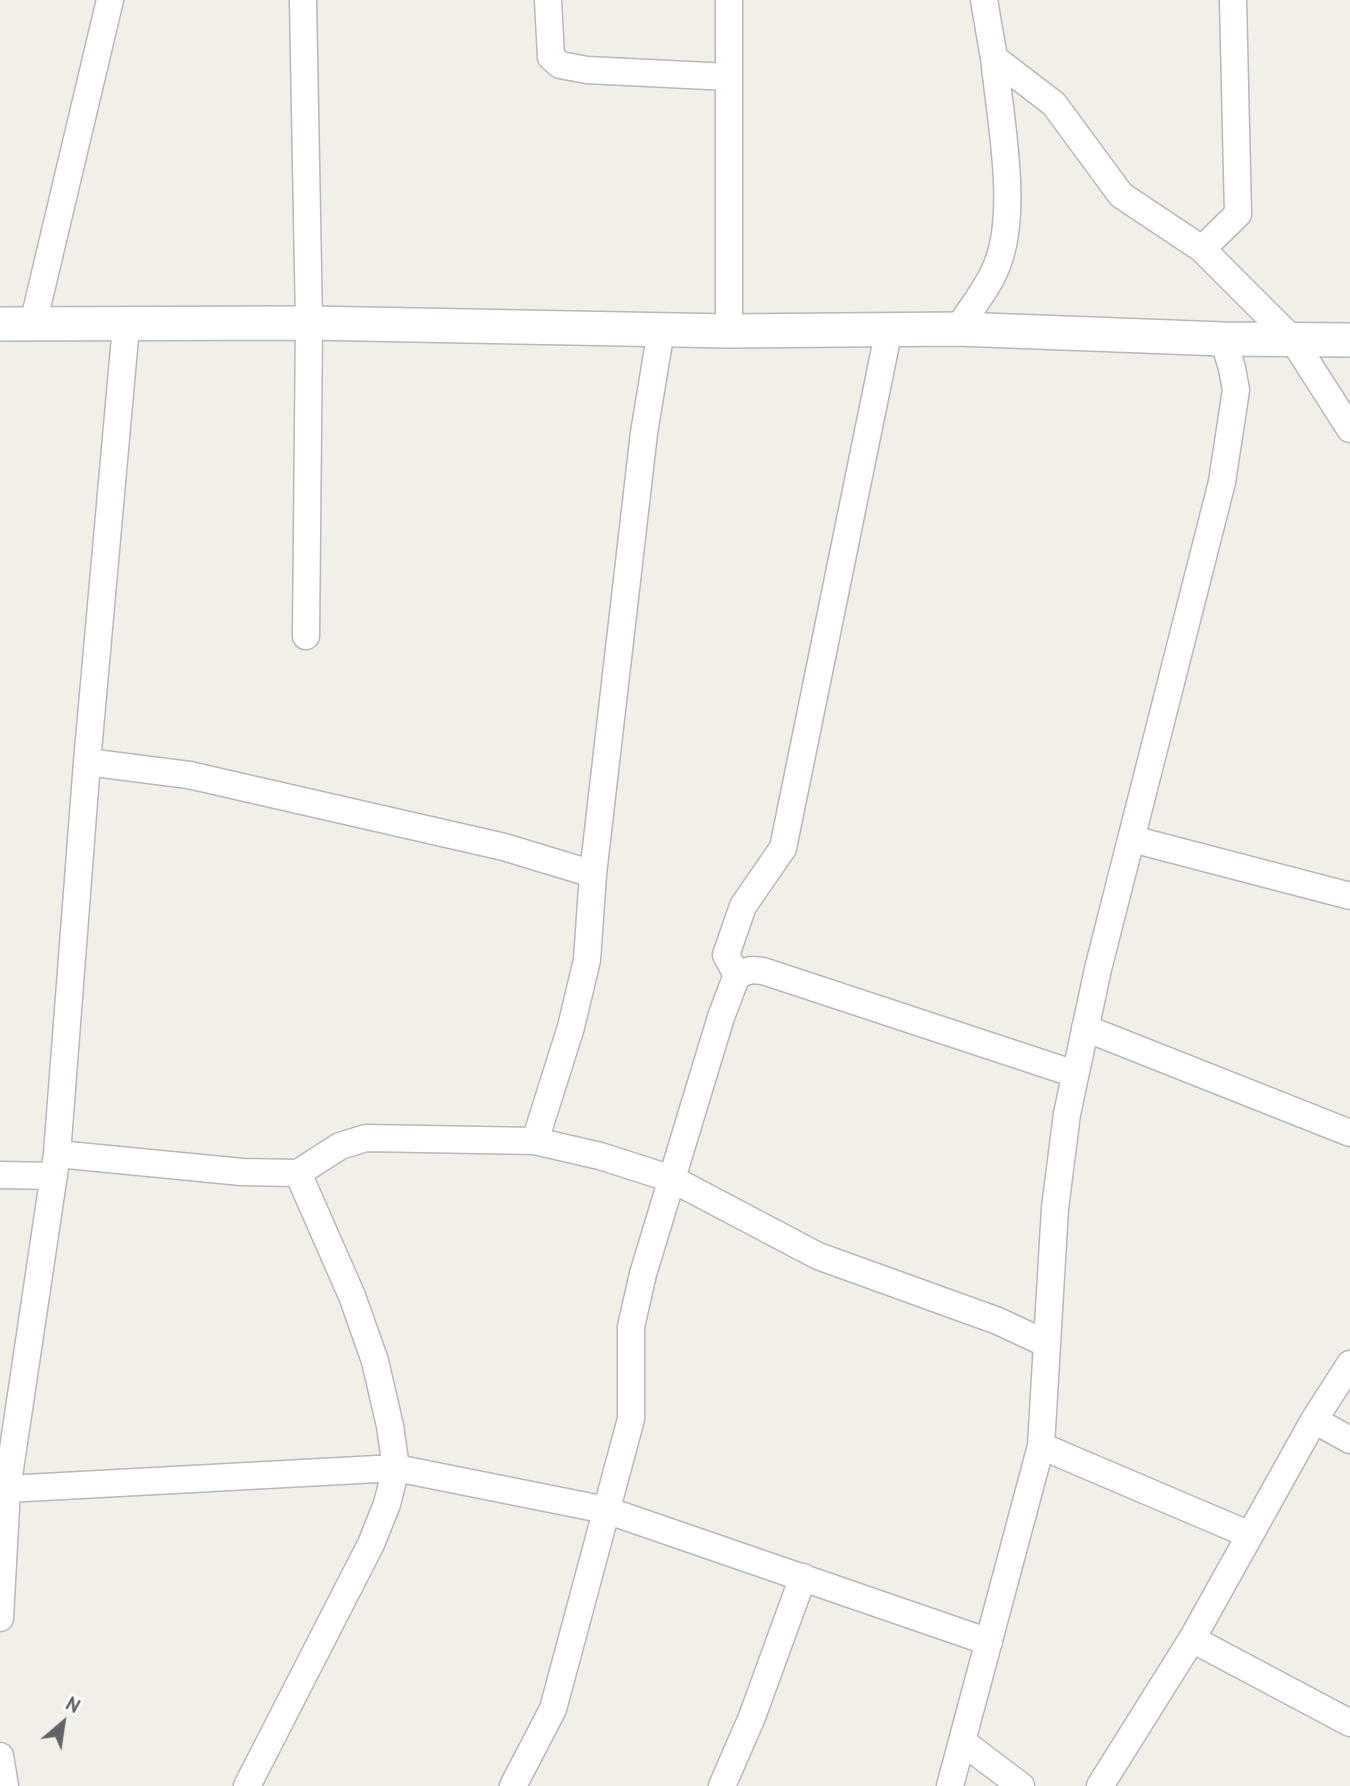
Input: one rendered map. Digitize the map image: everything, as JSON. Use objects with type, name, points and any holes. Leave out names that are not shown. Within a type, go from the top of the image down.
[{"type":"street","points":[[33,324],[110,0]]},
{"type":"street","points":[[303,0],[309,323],[306,636]]},
{"type":"street","points":[[548,0],[551,57],[560,65],[587,70],[729,76]]},
{"type":"street","points":[[729,0],[729,331]]},
{"type":"street","points":[[958,329],[997,267],[1006,232],[1007,200],[994,58],[984,0]]},
{"type":"street","points":[[1202,249],[1238,214],[1233,0]]},
{"type":"street","points":[[994,58],[1054,104],[1121,195],[1202,249],[1293,340],[1350,429]]},
{"type":"street","points":[[0,324],[126,326],[309,323],[729,331],[958,329],[1223,339],[1350,340]]},
{"type":"street","points":[[0,1618],[7,1489],[55,1165],[126,326]]},
{"type":"street","points":[[513,1786],[553,1709],[631,1419],[631,1327],[672,1179],[737,975],[726,955],[743,906],[783,848],[889,329]]},
{"type":"street","points":[[535,1141],[571,1027],[587,960],[593,874],[644,433],[661,330]]},
{"type":"street","points":[[950,1786],[964,1743],[1041,1446],[1055,1208],[1067,1114],[1085,1028],[1222,482],[1236,390],[1233,368],[1223,339]]},
{"type":"street","points":[[87,762],[189,775],[504,847],[593,874]]},
{"type":"street","points":[[1132,839],[1350,896]]},
{"type":"street","points":[[737,975],[751,970],[763,971],[1076,1074]]},
{"type":"street","points":[[1085,1028],[1350,1133]]},
{"type":"street","points":[[0,1175],[55,1165],[298,1173],[340,1146],[366,1138],[535,1141],[600,1156],[672,1179],[818,1256],[998,1321],[1045,1343]]},
{"type":"street","points":[[247,1786],[371,1544],[387,1504],[396,1468],[375,1361],[352,1296],[298,1173]]},
{"type":"street","points":[[1100,1786],[1192,1639],[1314,1420],[1350,1364]]},
{"type":"street","points":[[1314,1420],[1350,1440]]},
{"type":"street","points":[[1041,1446],[1250,1535]]},
{"type":"street","points":[[7,1489],[396,1468],[606,1510],[989,1642]]},
{"type":"street","points":[[722,1786],[752,1717],[803,1577]]},
{"type":"street","points":[[1192,1639],[1350,1723]]},
{"type":"street","points":[[964,1743],[1021,1786]]},
{"type":"street","points":[[0,1756],[5,1786]]}]
